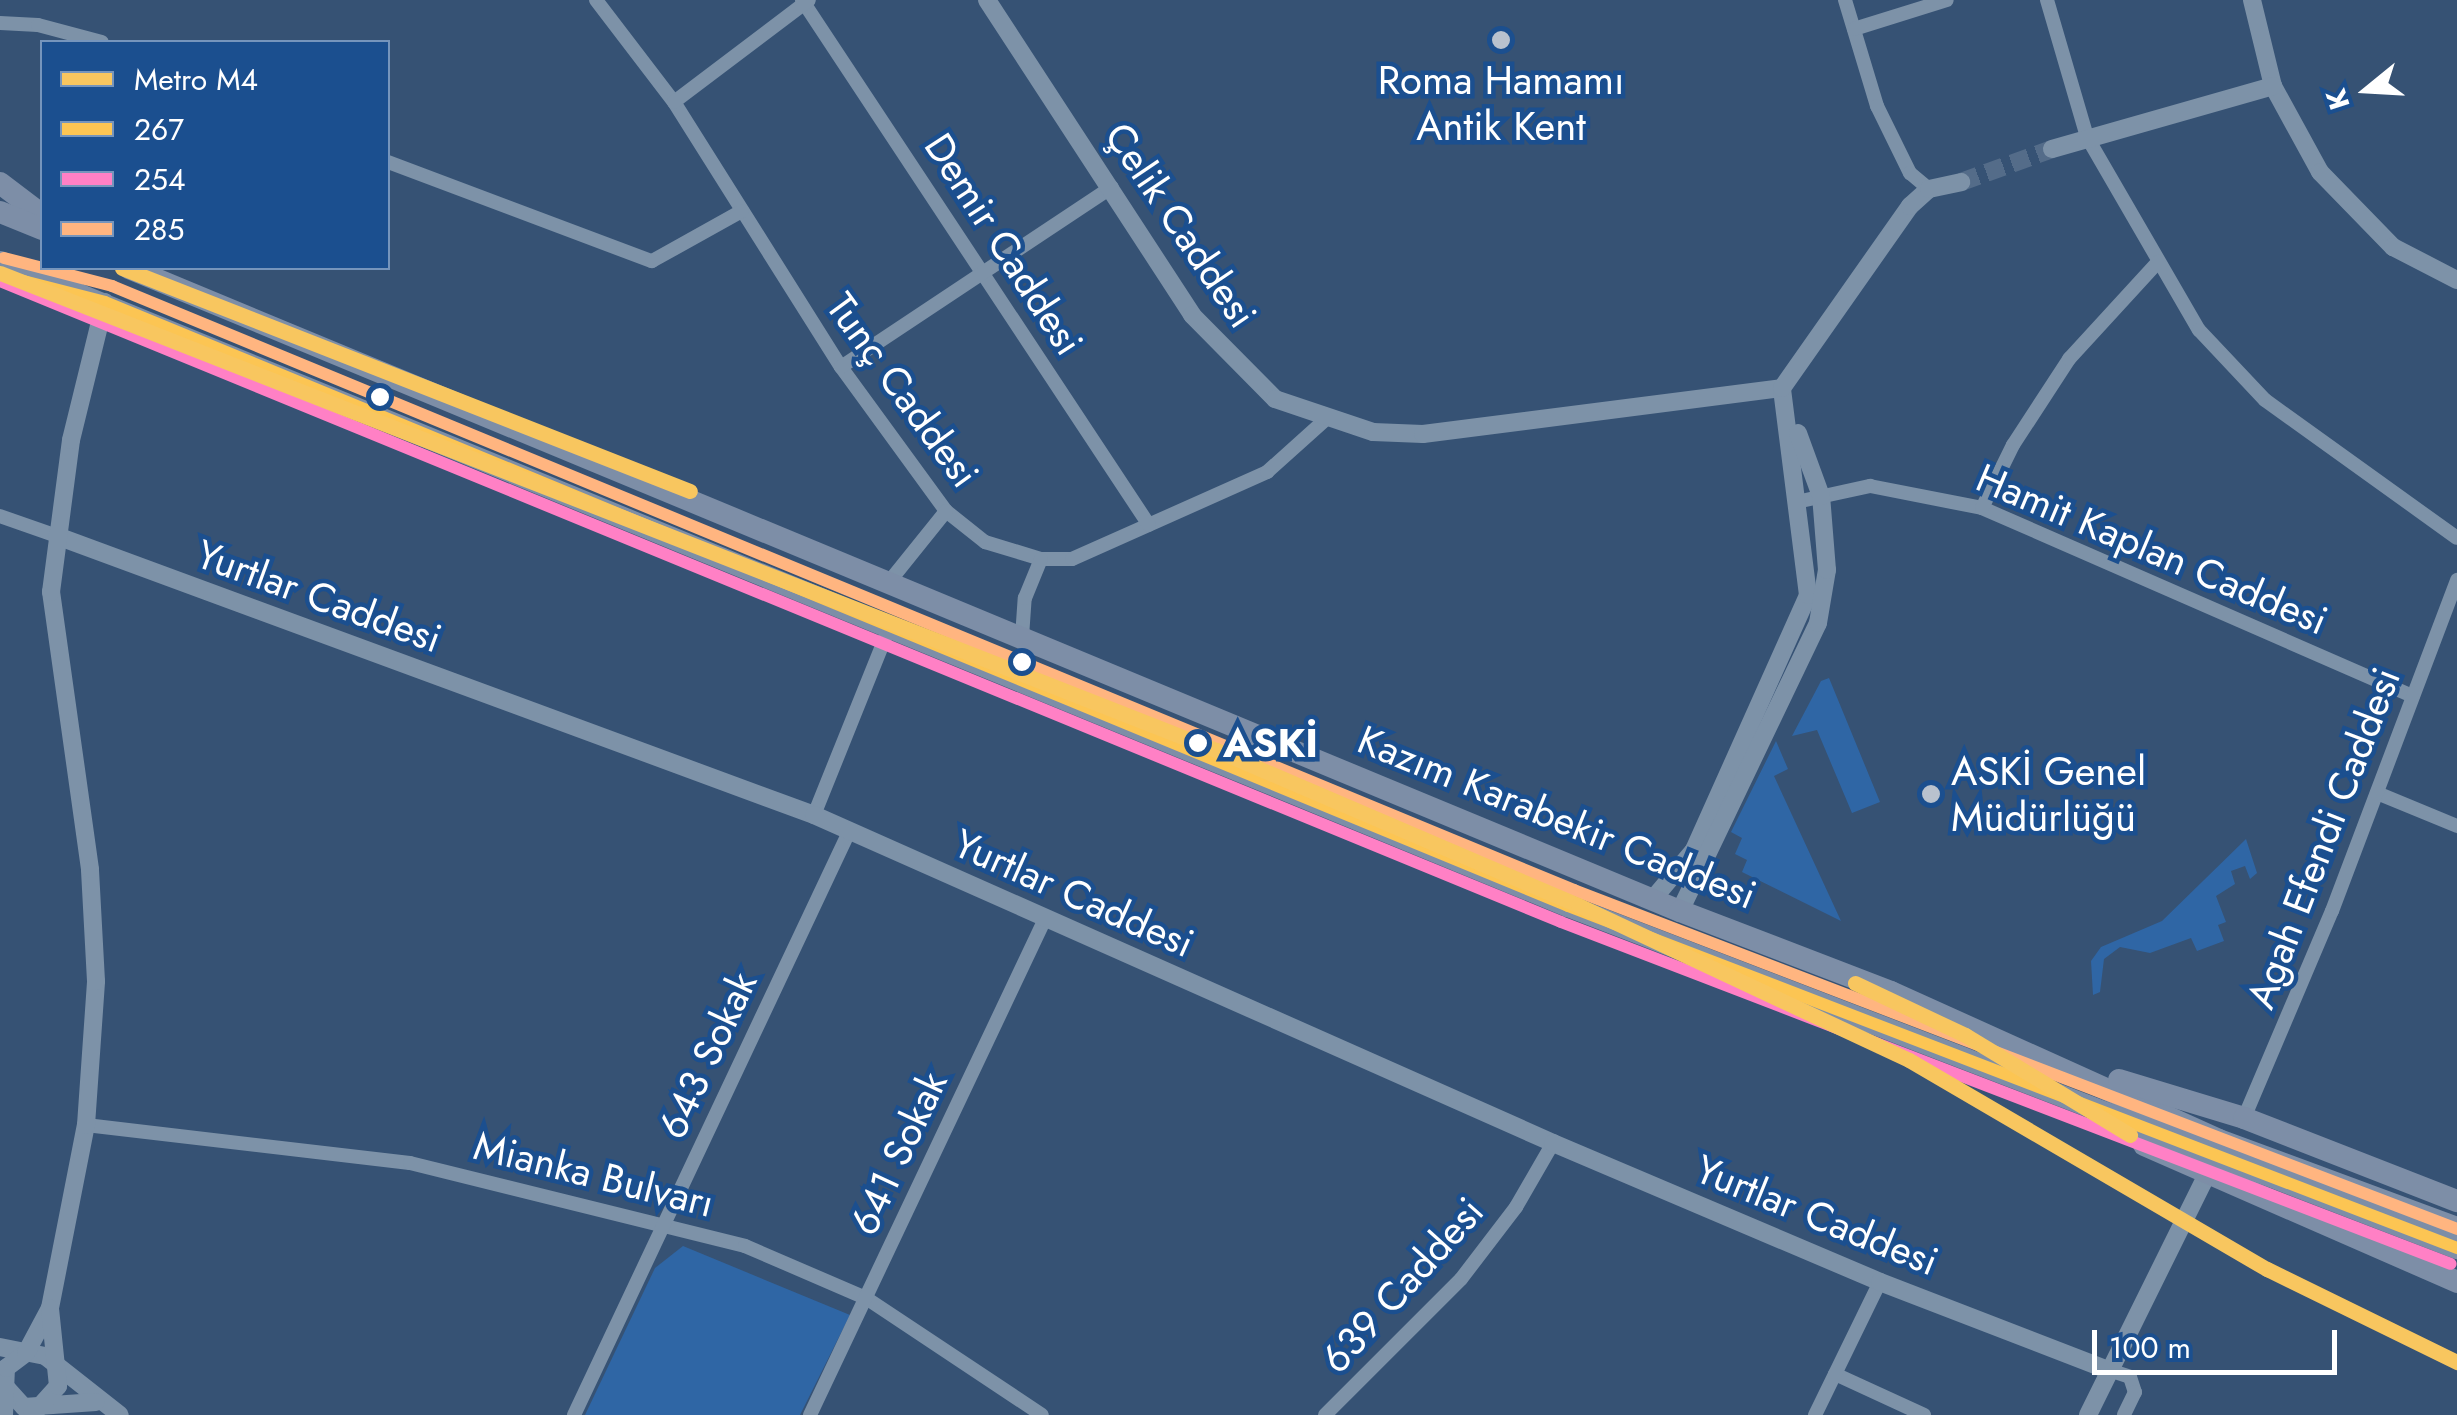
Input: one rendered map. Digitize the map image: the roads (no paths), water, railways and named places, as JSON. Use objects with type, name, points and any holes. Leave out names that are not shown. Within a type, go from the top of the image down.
[{"type":"main road","points":[[0,184],[40,214]]},
{"type":"main road","points":[[0,212],[40,228]]},
{"type":"main road","name":"Kazım Karabekir Caddesi","points":[[0,262],[889,628],[2033,1090],[2457,1248]]},
{"type":"main road","name":"Kazım Karabekir Caddesi","points":[[134,270],[1653,900],[2044,1057],[2212,1158],[2457,1228]]},
{"type":"main road","points":[[0,275],[63,288]]},
{"type":"main road","points":[[2044,1057],[2244,1118],[2457,1200]]},
{"type":"main road","points":[[2212,1158],[2457,1282]]},
{"type":"street","name":"Tunç Caddesi","points":[[596,0],[674,102],[842,368],[946,511],[985,542],[1041,559],[1072,560],[1267,472],[1326,418]]},
{"type":"street","name":"Çelik Caddesi","points":[[988,0],[1220,350],[1274,399],[1373,432],[1423,434],[1782,388]]},
{"type":"street","points":[[1845,0],[1877,106],[1910,173],[1930,189]]},
{"type":"street","points":[[1854,29],[1947,0]]},
{"type":"street","points":[[2046,0],[2087,137],[2199,330],[2266,400],[2457,538]]},
{"type":"street","points":[[2252,0],[2272,86],[2320,172],[2393,247],[2457,280]]},
{"type":"street","points":[[674,102],[805,1]]},
{"type":"street","name":"Demir Caddesi","points":[[805,1],[1149,525]]},
{"type":"street","points":[[0,23],[50,27],[95,40]]},
{"type":"street","points":[[2052,149],[2272,86]]},
{"type":"street","points":[[390,163],[652,261],[742,211]]},
{"type":"street","points":[[1653,900],[1694,850],[1793,642],[1808,595],[1801,501],[1782,388],[1856,274],[1930,189],[1961,182]]},
{"type":"street","points":[[842,368],[1112,188]]},
{"type":"street","points":[[1982,508],[2069,359],[2158,262]]},
{"type":"street","points":[[38,1410],[58,1386],[52,1362],[50,1308],[86,1125],[96,981],[90,869],[51,592],[71,440],[105,302]]},
{"type":"street","points":[[1680,911],[1818,623],[1828,570],[1821,496],[1782,388]]},
{"type":"street","name":"Hamit Kaplan Caddesi","points":[[1801,501],[1870,486],[1982,508],[2413,696]]},
{"type":"street","points":[[889,582],[946,511]]},
{"type":"street","name":"Yurtlar Caddesi","points":[[0,516],[814,815],[1553,1143],[1880,1282],[2106,1369]]},
{"type":"street","points":[[1022,637],[1025,598],[1041,559]]},
{"type":"street","name":"Agah Efendi Caddesi","points":[[2244,1118],[2377,794],[2457,580]]},
{"type":"street","points":[[814,815],[889,628]]},
{"type":"street","points":[[2377,794],[2457,826]]},
{"type":"street","name":"643 Sokak","points":[[574,1415],[849,832]]},
{"type":"street","name":"641 Sokak","points":[[810,1415],[1045,919]]},
{"type":"street","name":"Mianka Bulvarı","points":[[86,1125],[410,1163],[664,1222],[778,1258],[866,1298],[1042,1415]]},
{"type":"street","name":"639 Caddesi","points":[[1325,1415],[1461,1279],[1516,1207],[1553,1143]]},
{"type":"street","points":[[2088,1415],[2106,1369],[2212,1158]]},
{"type":"street","points":[[1815,1415],[1880,1282]]},
{"type":"street","points":[[4,1415],[2,1383],[6,1368],[26,1353],[50,1308]]},
{"type":"street","points":[[0,1347],[52,1362],[96,1402],[120,1415]]},
{"type":"street","points":[[2106,1369],[2130,1378],[2136,1392],[2124,1415]]},
{"type":"street","points":[[1835,1374],[1924,1415]]},
{"type":"street","points":[[2,1383],[15,1402],[38,1410],[96,1402]]},
{"type":"tunnel","points":[[1961,182],[2052,149]]},
{"type":"metro line","name":"M4","points":[[127,270],[690,491]]},
{"type":"metro line","name":"M4","points":[[0,273],[1216,750],[1578,905],[1909,1060],[2267,1269],[2457,1362]]},
{"type":"metro line","name":"M4","points":[[1855,983],[1965,1035],[2130,1135]]},
{"type":"place","name":"Roma Hamamı Antik Kent","points":[[1501,40]]},
{"type":"place","name":"ASKİ","points":[[1198,743]]},
{"type":"place","name":"ASKİ Genel Müdürlüğü","points":[[1931,794]]}]
